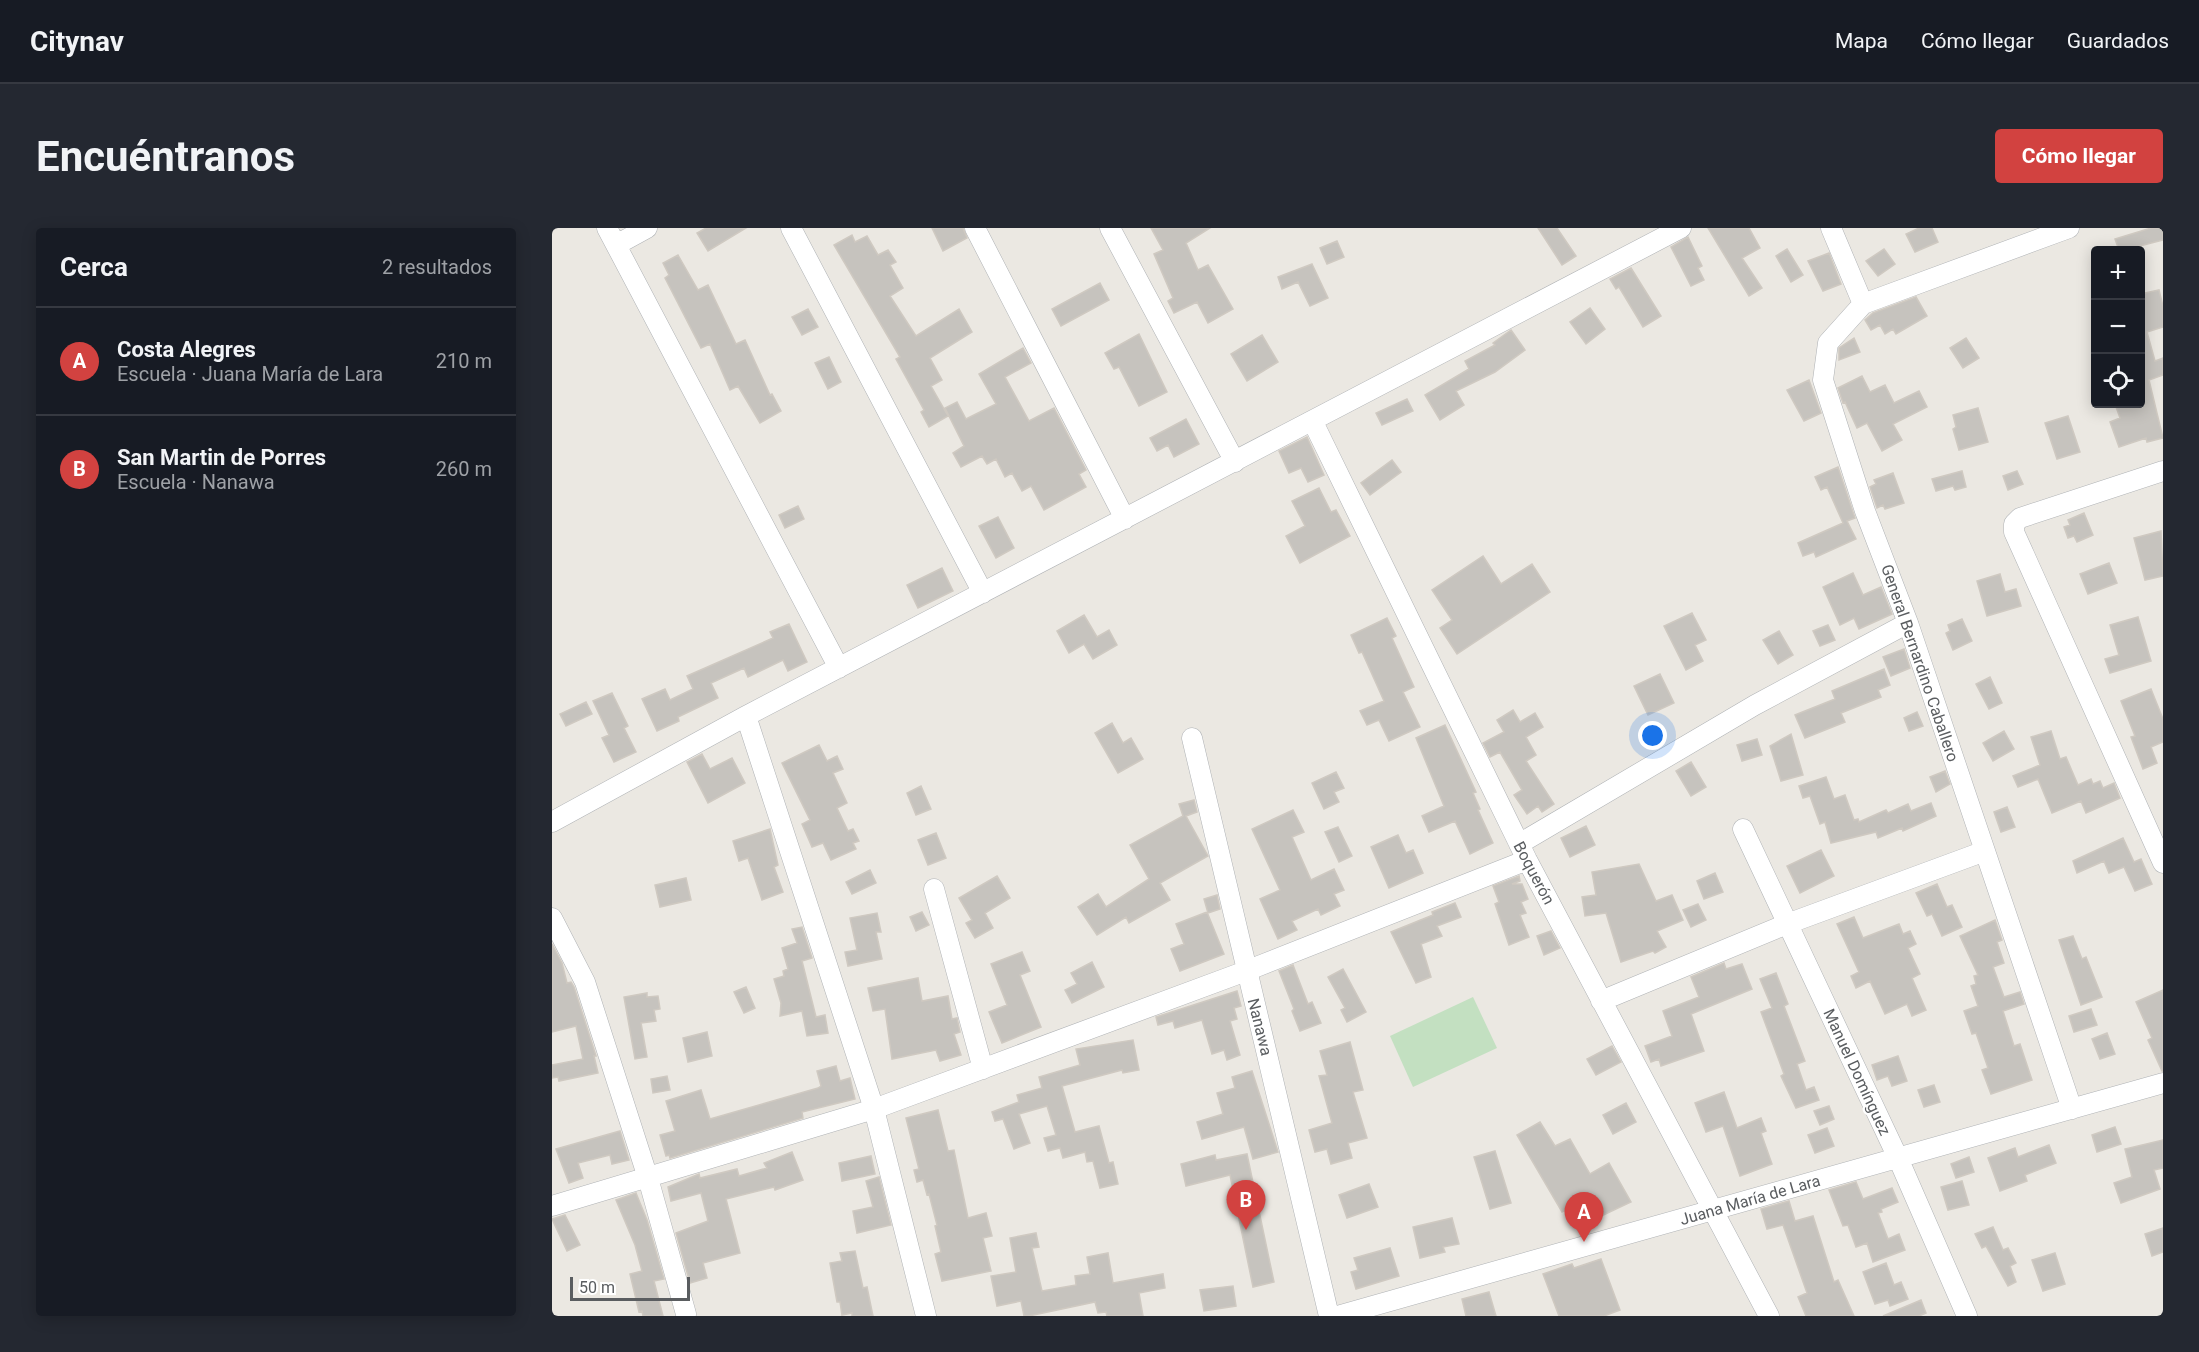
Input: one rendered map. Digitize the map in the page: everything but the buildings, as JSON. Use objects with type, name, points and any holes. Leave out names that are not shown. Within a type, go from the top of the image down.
[{"type":"street","points":[[647,228],[611,237],[839,668]]},
{"type":"street","points":[[791,228],[983,593]]},
{"type":"street","points":[[975,228],[1125,519]]},
{"type":"street","points":[[1110,228],[1235,462]]},
{"type":"street","points":[[552,822],[746,716],[1681,228]]},
{"type":"street","points":[[1832,228],[1863,304],[2069,228]]},
{"type":"street","name":"General Bernardino Caballero","points":[[1863,304],[1828,344],[1823,380],[1865,511],[1908,622],[2072,1109]]},
{"type":"street","name":"Boquerón","points":[[1313,422],[1523,852],[1768,1316]]},
{"type":"street","points":[[2163,471],[2020,518],[2014,524],[2014,532],[2163,863]]},
{"type":"street","points":[[552,1206],[874,1109],[1246,971],[1523,852],[1755,705],[1908,622]]},
{"type":"street","points":[[746,716],[874,1109],[926,1316]]},
{"type":"street","name":"Nanawa","points":[[1191,738],[1329,1316]]},
{"type":"street","name":"Manuel Domínguez","points":[[1743,829],[1898,1158],[1968,1316]]},
{"type":"street","points":[[1601,1001],[1788,924],[1985,851]]},
{"type":"street","points":[[934,889],[982,1069]]},
{"type":"street","points":[[552,918],[585,982],[648,1178],[686,1314]]},
{"type":"street","name":"Juana María de Lara","points":[[1337,1316],[2163,1083]]},
{"type":"green space","points":[[1473,997],[1497,1048],[1413,1087],[1390,1036]]},
{"type":"place","name":"San Martin de Porres","points":[[1246,1230]]},
{"type":"place","name":"Costa Alegres","points":[[1584,1242]]}]
